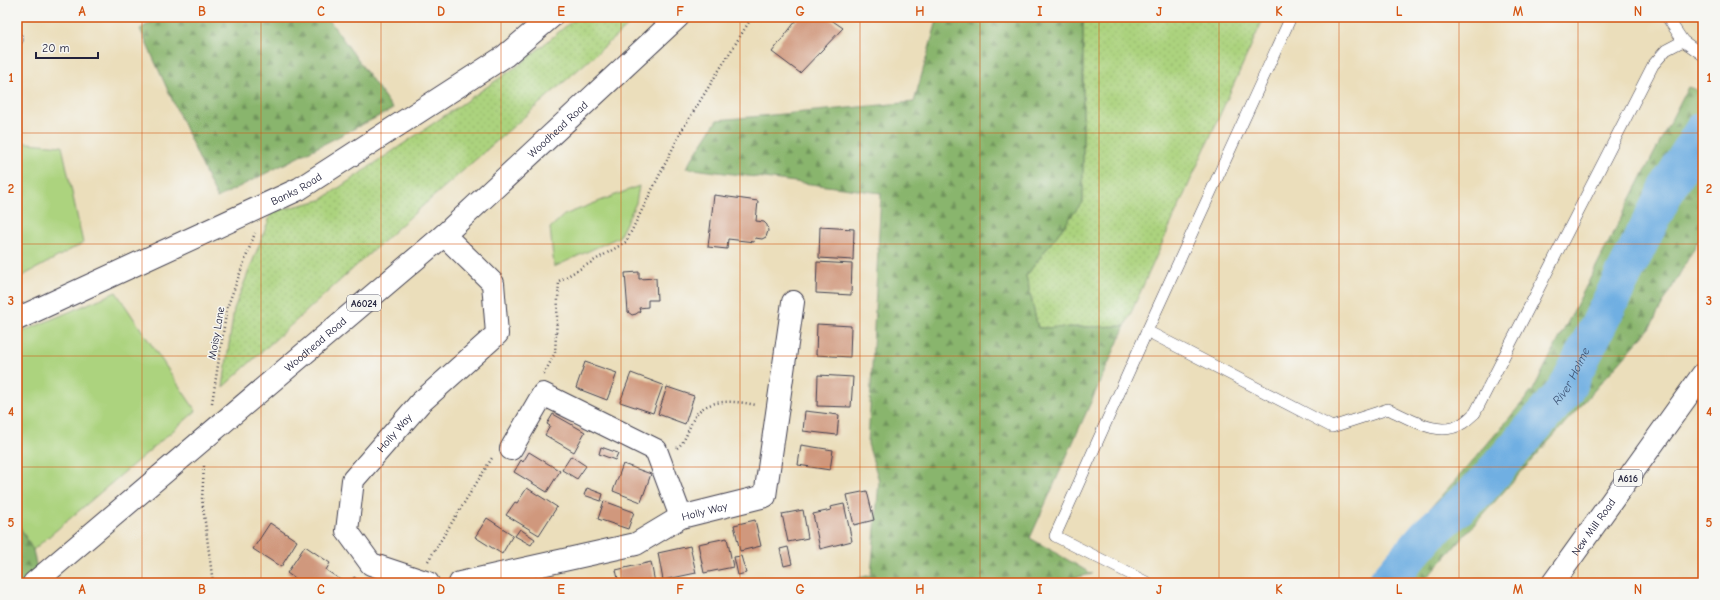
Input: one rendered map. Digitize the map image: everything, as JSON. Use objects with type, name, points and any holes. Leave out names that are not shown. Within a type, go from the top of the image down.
[{"type":"street","name":"Banks Road","points":[[17,319],[299,189],[505,56],[551,17]]},
{"type":"street","name":"Woodhead Road","points":[[34,583],[444,235],[678,17]]},
{"type":"street","name":"Holly Way","points":[[428,583],[371,564],[347,531],[353,480],[420,403],[497,334],[493,283],[444,235]]},
{"type":"street","name":"Holly Way","points":[[460,583],[636,544],[681,518],[764,496],[793,302]]},
{"type":"street","name":"New Mill Road","points":[[1553,583],[1703,374]]},
{"type":"street","points":[[511,449],[543,394],[656,450],[681,518]]},
{"type":"lane","points":[[1148,583],[1055,536],[1291,17]]},
{"type":"lane","points":[[1667,17],[1683,41],[1703,54]]},
{"type":"lane","points":[[1147,331],[1332,427],[1388,409],[1434,429],[1450,428],[1463,423],[1475,413],[1653,65],[1666,50],[1683,41]]},
{"type":"path","points":[[559,281],[626,242],[682,130],[752,17]]},
{"type":"path","name":"Moisy Lane","points":[[212,406],[227,308],[255,234],[253,211]]},
{"type":"path","points":[[656,450],[673,451],[683,444],[694,416],[705,407],[728,401],[777,410]]},
{"type":"path","points":[[200,443],[204,462],[202,499],[214,583]]},
{"type":"green space","points":[[160,17],[327,17],[393,109],[217,198],[140,29]]},
{"type":"green space","points":[[577,17],[638,17],[401,225],[223,387],[234,309],[272,212],[321,200],[519,65]]},
{"type":"green space","points":[[938,17],[1083,17],[1083,201],[1026,276],[1038,328],[1125,326],[1030,538],[1092,574],[1050,583],[840,583],[871,575],[879,481],[868,444],[881,193],[686,168],[717,120],[914,102]]},
{"type":"green space","points":[[1083,17],[1264,17],[1125,326],[1038,328],[1026,276],[1083,201]]},
{"type":"green space","points":[[1688,87],[1703,92],[1703,232],[1649,329],[1422,583],[1363,583],[1476,457],[1533,390]]},
{"type":"green space","points":[[17,142],[62,146],[83,243],[17,279]]},
{"type":"green space","points":[[639,186],[636,203],[619,237],[554,267],[550,228],[564,215]]},
{"type":"green space","points":[[116,292],[196,411],[33,550],[17,522],[17,334]]},
{"type":"green space","points":[[17,522],[33,550],[40,583],[17,583]]},
{"type":"building","points":[[799,17],[827,17],[843,28],[800,73],[772,52]]},
{"type":"building","points":[[714,195],[758,201],[756,221],[764,222],[767,225],[768,231],[766,237],[762,239],[755,238],[754,242],[728,239],[727,249],[708,247]]},
{"type":"building","points":[[820,227],[854,229],[853,260],[819,258]]},
{"type":"building","points":[[817,262],[852,264],[851,295],[816,293]]},
{"type":"building","points":[[639,272],[639,279],[656,278],[657,300],[648,300],[648,307],[639,308],[640,311],[632,315],[628,312],[625,273]]},
{"type":"building","points":[[817,324],[851,326],[850,357],[816,355]]},
{"type":"building","points":[[585,362],[617,373],[607,400],[576,388]]},
{"type":"building","points":[[631,373],[663,385],[653,413],[620,402]]},
{"type":"building","points":[[818,375],[853,377],[851,407],[817,406]]},
{"type":"building","points":[[667,387],[694,396],[685,424],[658,414]]},
{"type":"building","points":[[805,411],[839,415],[837,435],[803,431]]},
{"type":"building","points":[[553,414],[585,432],[574,452],[545,435],[550,426],[547,424]]},
{"type":"building","points":[[801,445],[833,450],[830,470],[798,465]]},
{"type":"building","points":[[601,447],[618,453],[615,460],[599,454]]},
{"type":"building","points":[[529,452],[560,471],[547,492],[514,472],[521,460],[523,462]]},
{"type":"building","points":[[571,456],[586,466],[577,479],[562,470]]},
{"type":"building","points":[[623,464],[651,474],[641,502],[613,491]]},
{"type":"building","points":[[527,488],[557,507],[539,535],[506,515],[515,502],[517,503]]},
{"type":"building","points":[[587,488],[603,494],[601,501],[584,495]]},
{"type":"building","points":[[867,491],[874,520],[854,525],[847,495]]},
{"type":"building","points":[[604,501],[634,512],[628,529],[598,519]]},
{"type":"building","points":[[844,504],[852,541],[820,549],[813,514],[831,510],[830,507]]},
{"type":"building","points":[[803,510],[808,538],[788,542],[782,514]]},
{"type":"building","points":[[487,518],[513,535],[502,554],[475,537]]},
{"type":"building","points":[[755,520],[761,546],[740,551],[734,525]]},
{"type":"building","points":[[270,523],[297,541],[281,567],[253,549]]},
{"type":"building","points":[[520,529],[535,539],[531,545],[515,536]]},
{"type":"building","points":[[727,538],[733,567],[704,573],[698,544]]},
{"type":"building","points":[[305,546],[330,563],[326,570],[341,580],[339,583],[301,583],[287,573]]},
{"type":"building","points":[[690,546],[696,573],[663,580],[658,553]]},
{"type":"building","points":[[788,547],[792,564],[784,566],[780,549]]},
{"type":"building","points":[[741,556],[746,573],[738,575],[734,557]]},
{"type":"building","points":[[651,562],[655,583],[619,583],[616,570]]},
{"type":"building","points":[[354,577],[364,583],[350,583]]},
{"type":"waterway","name":"River Holme","points":[[1386,583],[1427,535],[1479,489],[1565,391],[1670,183],[1703,130]]}]
